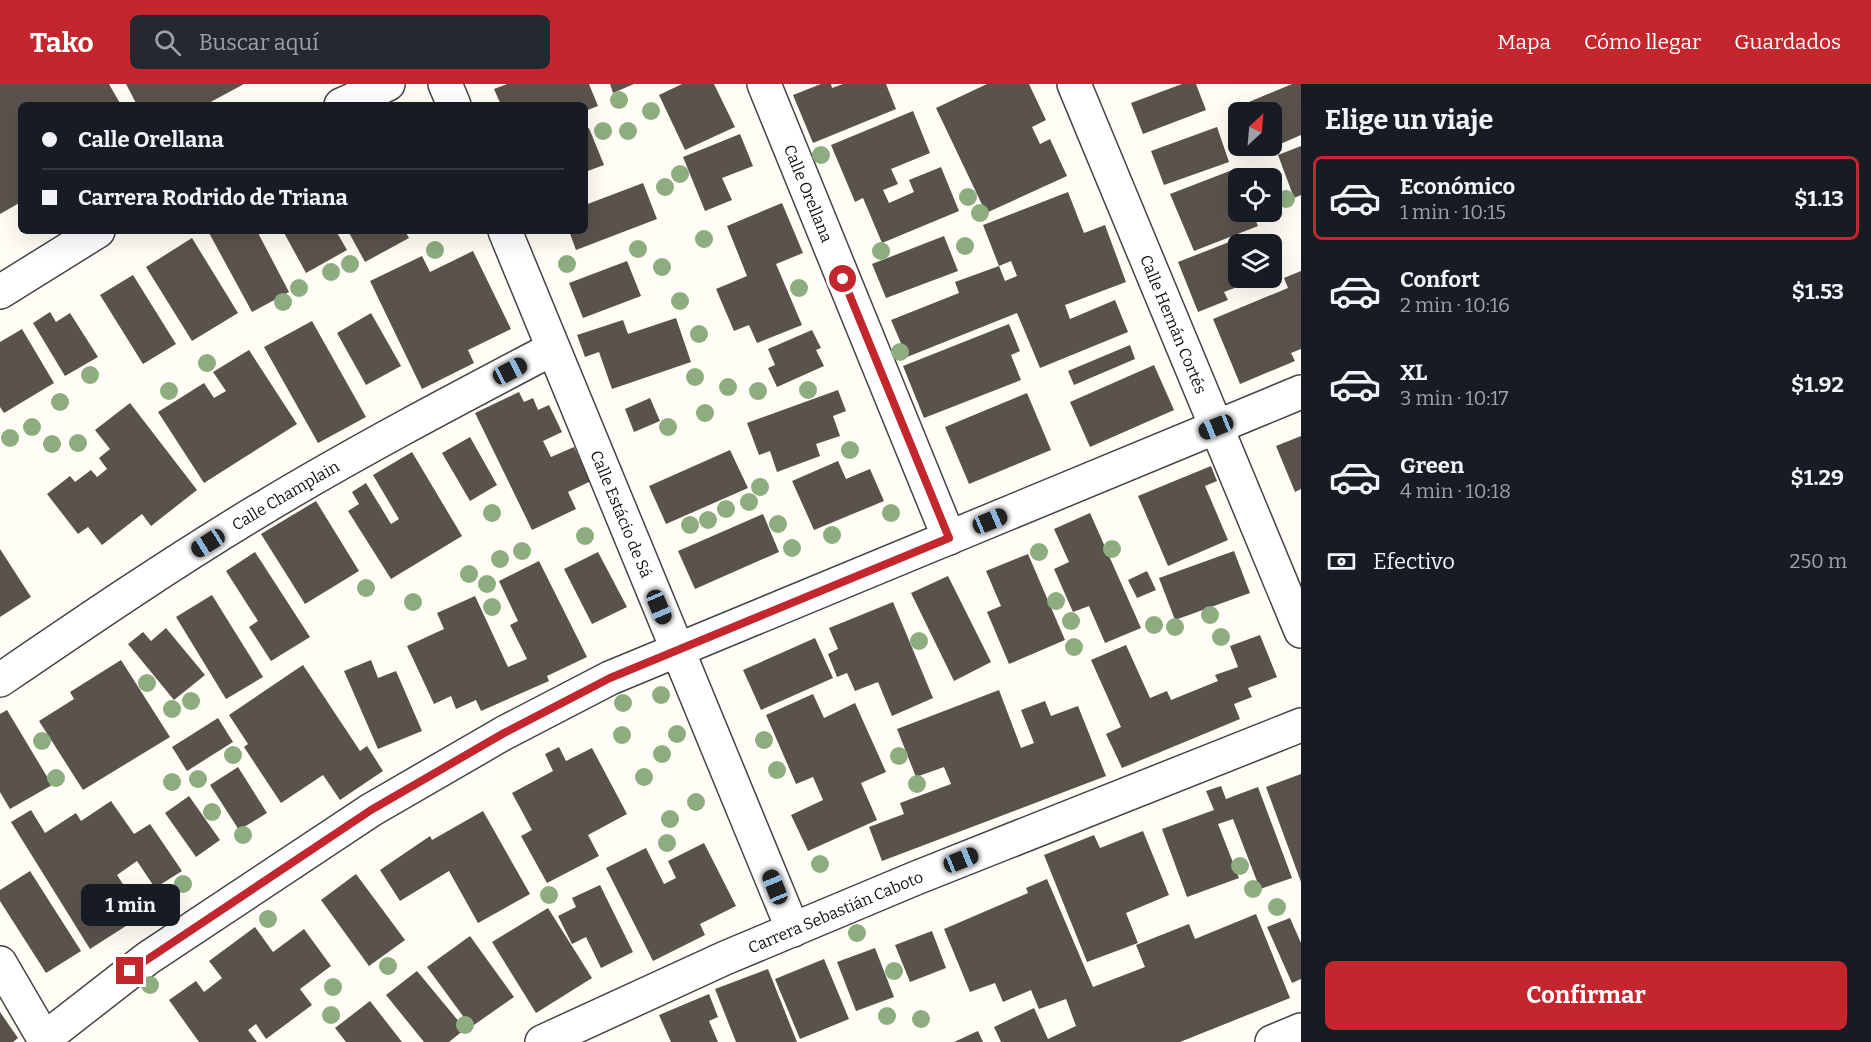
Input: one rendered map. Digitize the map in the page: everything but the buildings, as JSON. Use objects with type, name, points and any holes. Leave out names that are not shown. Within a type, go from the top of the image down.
[{"type":"street","points":[[348,102],[388,84]]},
{"type":"street","points":[[445,84],[453,102]]},
{"type":"street","name":"Calle Orellana","points":[[764,84],[949,538]]},
{"type":"street","name":"Calle Hernán Cortés","points":[[1074,84],[1301,631]]},
{"type":"street","points":[[0,292],[93,234]]},
{"type":"street","name":"Calle Estácio de Sá","points":[[506,234],[793,930]]},
{"type":"street","name":"Calle Champlain","points":[[0,680],[109,606],[260,511],[381,440],[552,349]]},
{"type":"street","points":[[0,963],[45,1040],[148,958],[371,810],[504,733],[610,678],[1301,392]]},
{"type":"street","name":"Carrera Sebastián Caboto","points":[[542,1042],[625,1002],[793,930],[1093,806],[1301,725]]},
{"type":"street","points":[[1272,1042],[1301,1030]]},
{"type":"route","points":[[130,971],[371,810],[504,733],[610,678],[949,538],[843,279]]}]
